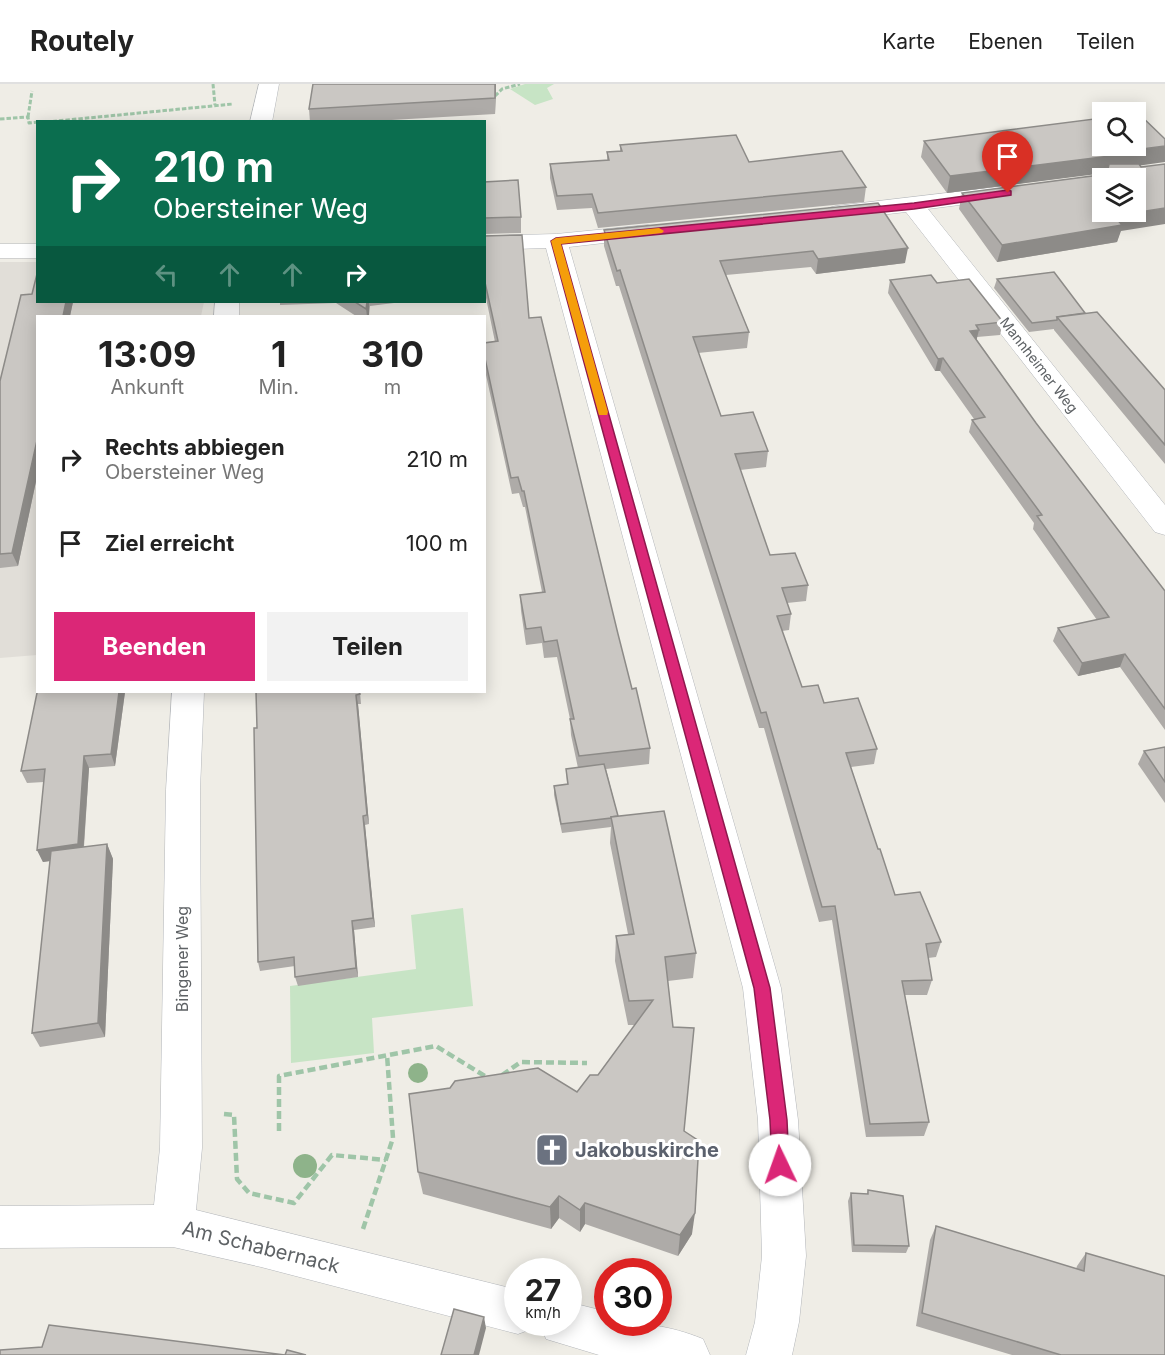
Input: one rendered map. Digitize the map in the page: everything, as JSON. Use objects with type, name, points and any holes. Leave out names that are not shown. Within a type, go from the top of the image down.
[{"type":"street","points":[[810,216],[914,206],[1032,190]]},
{"type":"street","name":"Mannheimer Weg","points":[[914,206],[1165,525]]},
{"type":"street","points":[[486,243],[556,241],[671,230]]},
{"type":"street","points":[[556,241],[762,988],[778,1120],[784,1256],[777,1322],[769,1355]]},
{"type":"street","points":[[0,251],[36,251]]},
{"type":"street","name":"Bingener Weg","points":[[173,1226],[181,1148],[183,790],[188,693]]},
{"type":"street","name":"Am Schabernack","points":[[0,1227],[173,1226],[261,1246],[504,1308]]},
{"type":"street","points":[[582,1328],[687,1355]]},
{"type":"path","points":[[213,84],[215,105]]},
{"type":"path","points":[[495,96],[502,89],[520,84]]},
{"type":"path","points":[[32,91],[28,117],[29,123],[36,122]]},
{"type":"path","points":[[66,120],[265,102]]},
{"type":"path","points":[[0,119],[28,117]]},
{"type":"path","points":[[279,1131],[279,1076],[436,1046],[492,1081],[521,1062],[587,1063]]},
{"type":"path","points":[[369,1212],[393,1138],[387,1055]]},
{"type":"path","points":[[182,1110],[234,1115],[237,1179],[249,1193],[294,1203],[332,1155],[386,1160]]},
{"type":"shaded area","points":[[0,262],[36,262],[36,303],[204,303],[201,315],[36,315],[36,655],[0,658]]},
{"type":"green space","points":[[525,84],[554,84],[547,88],[553,99],[535,105],[510,89]]},
{"type":"green space","points":[[463,908],[473,1006],[372,1018],[374,1053],[291,1063],[290,986],[416,969],[411,915]]},
{"type":"building","points":[[313,84],[495,84],[495,98],[309,109]]},
{"type":"building","points":[[1092,119],[1092,156],[1110,156],[950,176],[924,141]]},
{"type":"building","points":[[1146,121],[1165,139],[1165,146],[1146,148]]},
{"type":"building","points":[[736,135],[749,162],[842,151],[866,187],[598,213],[592,194],[557,196],[550,164],[609,160],[607,152],[622,151],[620,145]]},
{"type":"building","points":[[1109,164],[1139,164],[1141,167],[1165,164],[1165,208],[1146,211],[1146,168],[1108,168]]},
{"type":"building","points":[[1092,176],[1092,222],[1119,222],[1122,225],[1002,245],[962,193]]},
{"type":"building","points":[[518,180],[521,217],[486,218],[486,182]]},
{"type":"building","points":[[878,203],[908,248],[818,259],[813,251],[720,261],[749,332],[693,337],[721,416],[753,412],[768,451],[735,454],[770,555],[795,553],[808,585],[782,588],[791,614],[777,616],[802,687],[818,685],[824,703],[858,698],[877,749],[846,753],[878,849],[880,849],[895,895],[920,892],[941,942],[926,944],[932,980],[902,981],[929,1122],[870,1124],[835,906],[822,907],[766,712],[761,713],[620,270],[617,271],[604,230]]},
{"type":"building","points":[[522,235],[529,318],[541,317],[618,634],[632,689],[636,688],[650,748],[579,756],[570,719],[574,719],[557,640],[544,642],[541,627],[526,629],[520,595],[545,592],[524,491],[522,491],[518,477],[511,478],[486,363],[486,343],[498,341],[486,287],[486,236]]},
{"type":"building","points":[[1054,272],[1085,313],[1032,323],[997,279]]},
{"type":"building","points":[[931,275],[937,283],[969,279],[1003,322],[976,325],[979,330],[970,331],[1036,423],[1165,591],[1165,709],[1125,654],[1082,663],[1058,628],[1109,617],[1037,516],[1042,515],[972,420],[985,417],[943,358],[938,359],[890,280]]},
{"type":"building","points":[[36,278],[36,303],[66,303],[63,315],[36,315],[36,445],[12,553],[0,554],[0,381],[21,295],[32,294]]},
{"type":"building","points":[[357,303],[367,303],[366,309]]},
{"type":"building","points":[[1097,312],[1165,390],[1165,445],[1057,317]]},
{"type":"building","points":[[37,693],[119,693],[111,754],[84,756],[78,844],[37,850],[45,769],[21,771]]},
{"type":"building","points":[[256,693],[360,694],[356,695],[367,815],[363,816],[373,918],[352,921],[356,968],[295,977],[294,957],[258,962],[254,728],[257,728]]},
{"type":"building","points":[[1165,747],[1165,782],[1144,751]]},
{"type":"building","points":[[604,764],[618,816],[561,824],[554,786],[568,784],[566,769]]},
{"type":"building","points":[[664,811],[696,953],[665,957],[673,1027],[694,1028],[684,1131],[699,1141],[695,1213],[680,1235],[585,1203],[580,1210],[559,1196],[550,1207],[418,1172],[409,1094],[450,1088],[455,1081],[538,1068],[577,1092],[590,1075],[598,1075],[653,1000],[629,1001],[616,936],[634,934],[611,817]]},
{"type":"building","points":[[107,844],[98,1023],[32,1033],[51,851]]},
{"type":"building","points":[[868,1190],[903,1196],[909,1246],[854,1245],[851,1193],[868,1194]]},
{"type":"building","points":[[936,1226],[1084,1271],[1086,1253],[1165,1276],[1165,1355],[1061,1355],[922,1313]]},
{"type":"building","points":[[454,1309],[484,1317],[474,1355],[441,1355]]},
{"type":"building","points":[[49,1325],[285,1355],[0,1355],[0,1350],[42,1347]]},
{"type":"building","points":[[287,1350],[306,1355],[285,1355]]},
{"type":"slow traffic","points":[[603,412],[556,241],[659,231]]},
{"type":"place","name":"Jakobuskirche","points":[[552,1150]]},
{"type":"route","points":[[780,1165],[778,1120],[762,988],[556,241],[914,206],[1008,193]]}]
